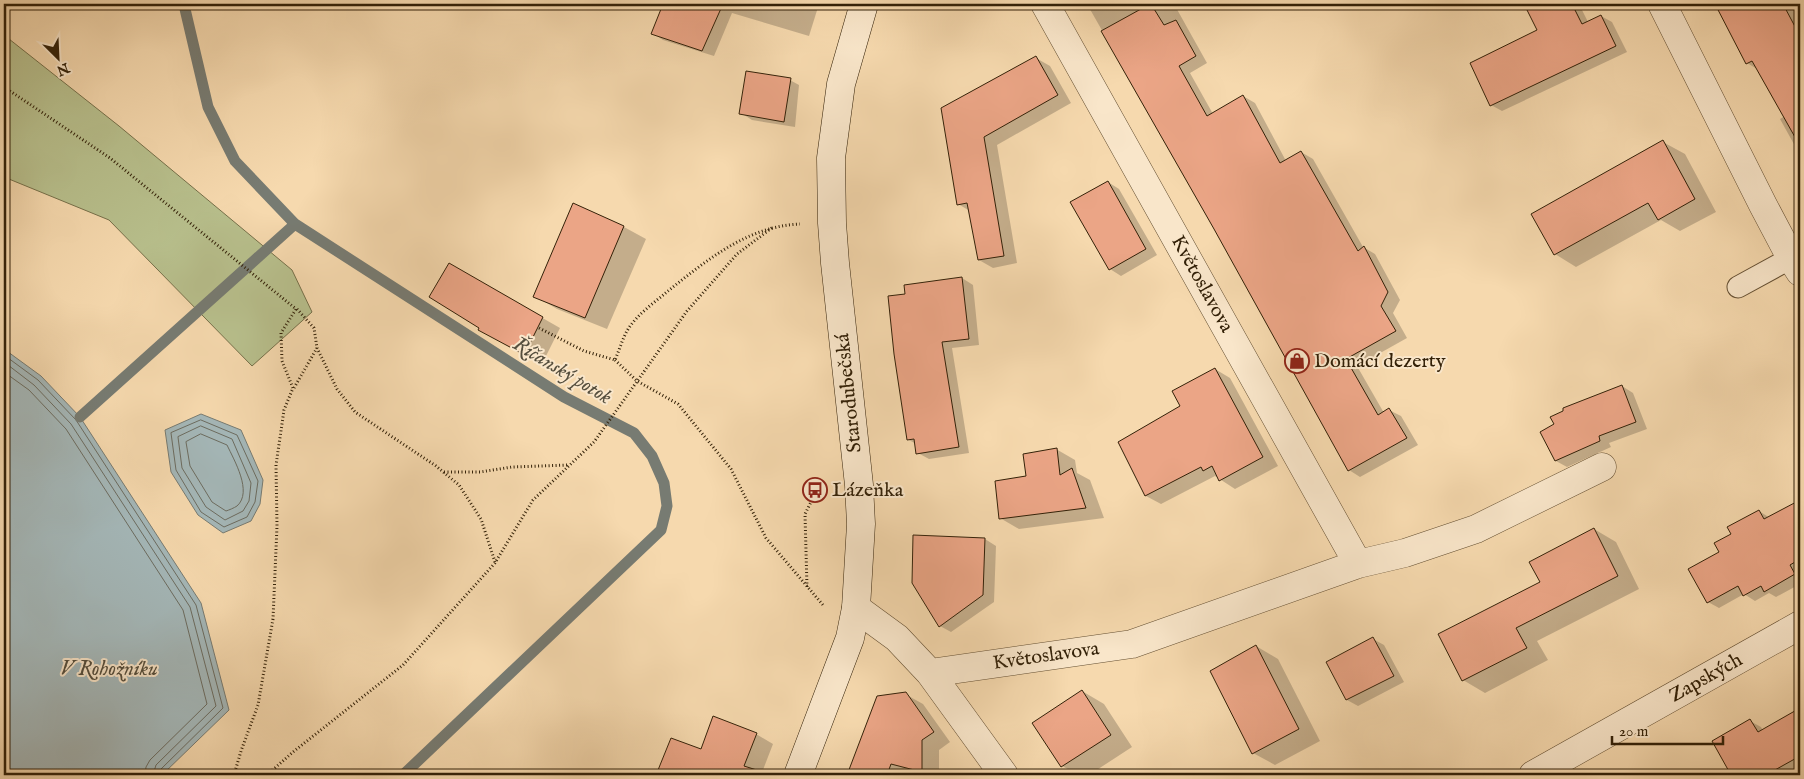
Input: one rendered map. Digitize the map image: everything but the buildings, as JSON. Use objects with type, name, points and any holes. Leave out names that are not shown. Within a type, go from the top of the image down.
[{"type":"street","name":"Starodubečská","points":[[798,775],[850,638],[856,608],[861,524],[859,485],[835,263],[831,158],[841,84],[864,4]]},
{"type":"street","name":"Květoslavova","points":[[1045,4],[1358,564]]},
{"type":"street","points":[[1662,4],[1795,265]]},
{"type":"street","name":"Květoslavova","points":[[930,673],[1132,644],[1358,564],[1405,553],[1476,529],[1602,467]]},
{"type":"street","points":[[856,608],[897,638],[930,673],[1004,775]]},
{"type":"street","name":"Zapských","points":[[1533,775],[1800,625]]},
{"type":"lane","points":[[1738,288],[1795,265]]},
{"type":"path","points":[[4,87],[110,158],[296,309],[314,328],[317,348],[337,389],[354,412],[379,427],[460,485],[481,519],[495,562]]},
{"type":"path","points":[[615,360],[627,331],[644,310],[722,250],[773,227],[793,224],[832,223]]},
{"type":"path","points":[[267,775],[293,752],[403,665],[495,562],[533,500],[594,442],[687,311],[737,254],[773,227]]},
{"type":"path","points":[[293,388],[282,361],[281,333],[296,309]]},
{"type":"path","points":[[540,328],[584,351],[615,360],[637,381],[678,404],[731,469],[766,538],[824,606]]},
{"type":"path","points":[[234,775],[258,705],[273,619],[277,526],[276,465],[284,410],[293,388],[317,348]]},
{"type":"path","points":[[443,472],[463,473],[512,467],[570,465]]},
{"type":"path","points":[[807,588],[805,514],[811,502]]},
{"type":"green space","points":[[4,35],[119,126],[292,270],[312,312],[252,366],[109,220],[4,177]]},
{"type":"water","name":"V Rohožníku","points":[[4,349],[41,376],[80,417],[201,603],[229,710],[162,775],[4,775]]},
{"type":"water","points":[[201,414],[241,430],[263,480],[260,504],[251,521],[223,533],[198,515],[171,472],[165,430]]},
{"type":"waterway","name":"Říčanský potok","points":[[185,4],[208,107],[235,161],[295,224],[564,397],[634,433],[652,456],[664,483],[667,506],[661,530],[403,775]]},
{"type":"waterway","points":[[80,417],[295,224]]},
{"type":"place","name":"Domácí dezerty","points":[[1297,361]]},
{"type":"place","name":"Lázeňka","points":[[815,490]]}]
